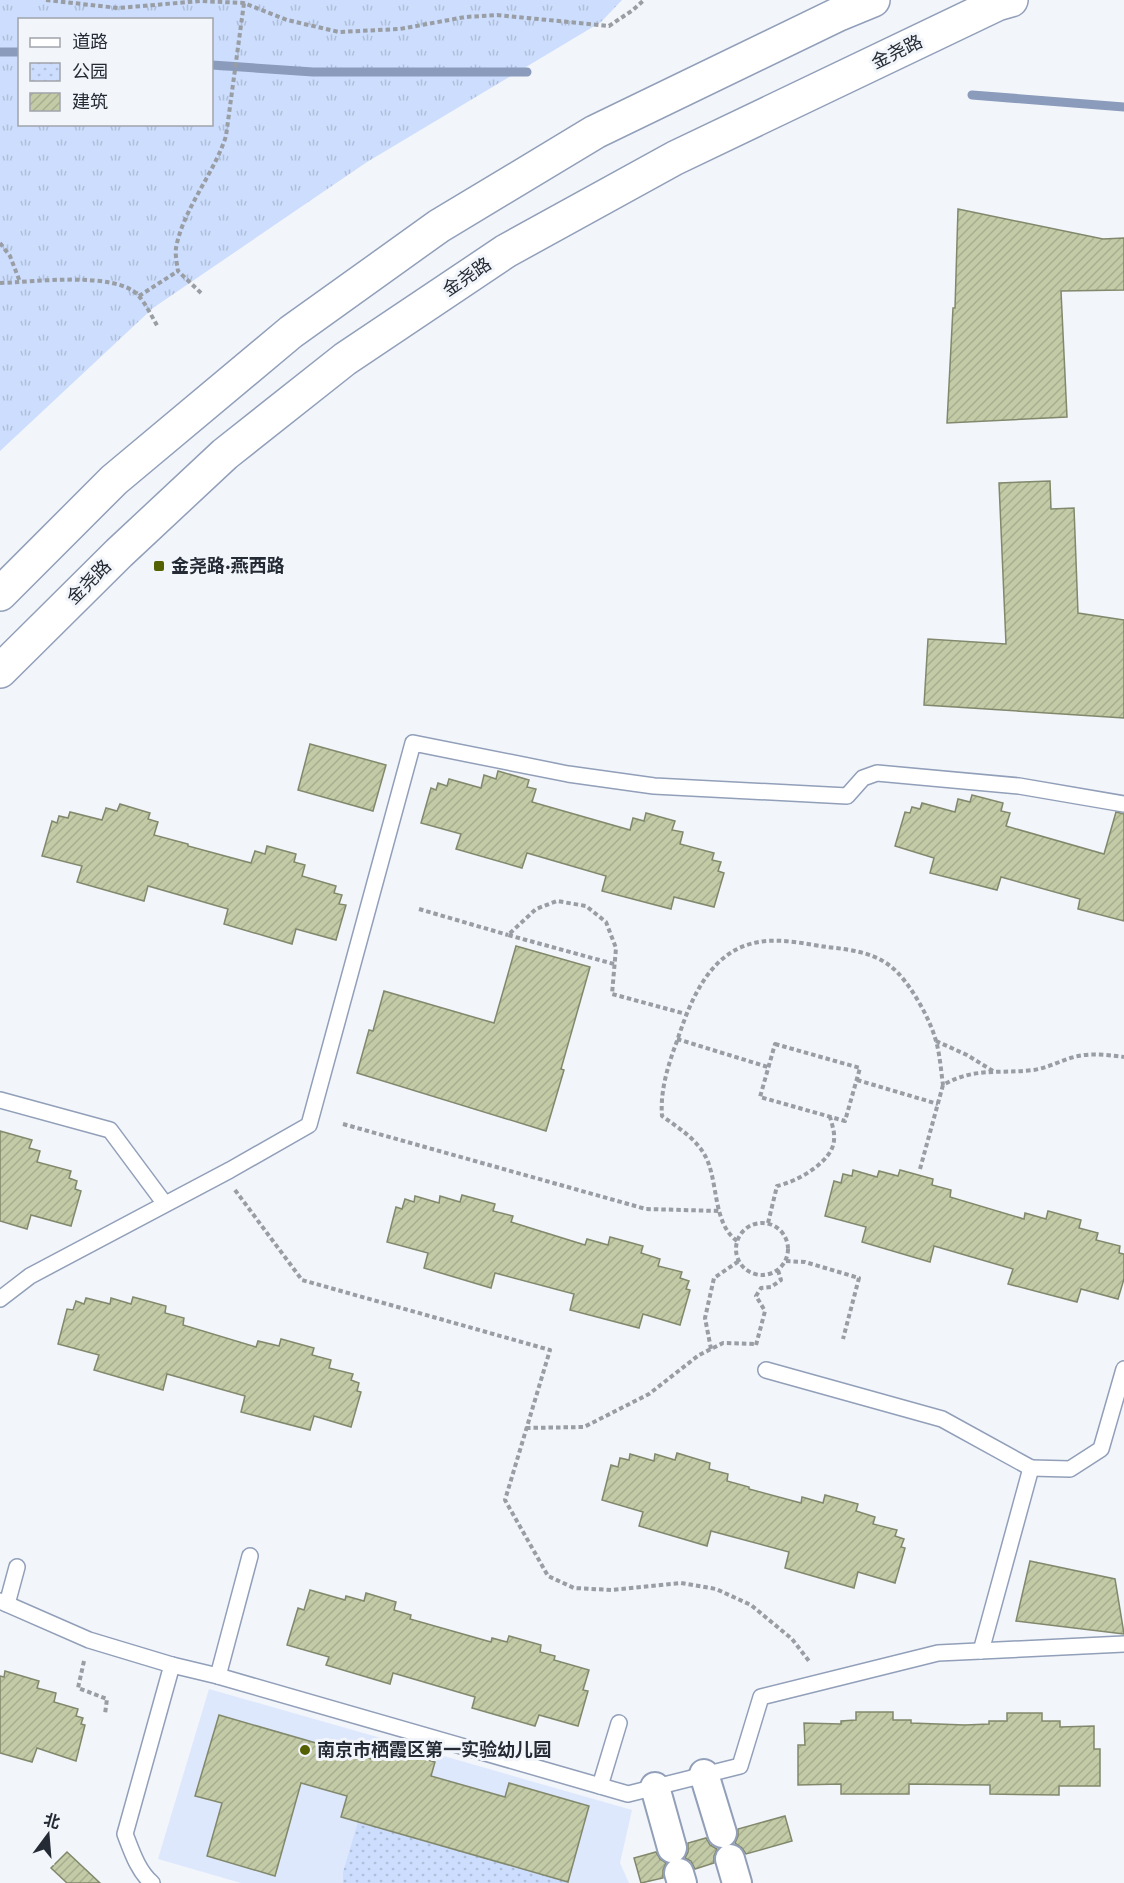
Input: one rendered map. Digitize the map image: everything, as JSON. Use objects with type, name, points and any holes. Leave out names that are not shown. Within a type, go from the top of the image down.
[{"type":"main road","points":[[0,594],[114,480],[167,435],[291,332],[439,226],[595,132],[873,0]]},
{"type":"main road","name":"金尧路","points":[[0,671],[119,553],[225,454],[345,359],[506,251],[675,158],[997,4],[1011,0]]},
{"type":"street","points":[[704,1774],[730,1858]]},
{"type":"street","points":[[655,1787],[678,1868]]},
{"type":"lane","points":[[0,1299],[30,1276],[309,1125],[413,743],[568,774],[654,786],[847,796],[863,778],[877,773],[1019,786],[1124,804]]},
{"type":"lane","points":[[0,1100],[110,1130],[165,1204]]},
{"type":"lane","points":[[766,1370],[942,1419],[1030,1468],[1070,1469],[1101,1449],[1124,1369]]},
{"type":"lane","points":[[981,1651],[1030,1468]]},
{"type":"lane","points":[[218,1676],[250,1556]]},
{"type":"lane","points":[[17,1566],[4,1602],[89,1640],[628,1794],[740,1766],[761,1696],[938,1653],[1124,1644]]},
{"type":"lane","points":[[153,1883],[146,1878],[134,1857],[125,1834],[172,1665]]},
{"type":"lane","points":[[600,1786],[619,1723]]},
{"type":"path","points":[[46,0],[118,8],[201,2],[244,3],[287,20],[339,32],[400,29],[465,17],[497,15],[609,26],[644,0]]},
{"type":"path","points":[[201,293],[178,271],[176,250],[182,227],[220,156],[226,136],[244,3]]},
{"type":"path","points":[[0,243],[10,256],[20,282]]},
{"type":"path","points":[[139,296],[178,271]]},
{"type":"path","points":[[0,283],[74,280],[114,284],[131,290],[139,296],[158,327]]},
{"type":"path","points":[[508,935],[537,909],[557,901],[586,906],[606,922],[616,948],[612,994],[686,1014]]},
{"type":"path","points":[[419,909],[614,964]]},
{"type":"path","points":[[737,1241],[728,1234],[708,1162],[697,1143],[662,1116],[661,1098],[686,1014],[711,969],[735,948],[761,941],[855,950],[881,959],[898,973],[923,1009],[936,1040],[943,1085],[920,1169]]},
{"type":"path","points":[[677,1039],[768,1067]]},
{"type":"path","points":[[936,1040],[968,1055],[994,1071]]},
{"type":"path","points":[[776,1044],[860,1068],[856,1080],[845,1121],[760,1097],[776,1044]]},
{"type":"path","points":[[943,1085],[958,1076],[994,1071],[1034,1070],[1076,1056],[1096,1054],[1124,1057]]},
{"type":"path","points":[[856,1080],[938,1104]]},
{"type":"path","points":[[768,1223],[777,1186],[790,1183],[815,1167],[833,1148],[835,1139],[830,1117]]},
{"type":"path","points":[[343,1124],[646,1209],[720,1211]]},
{"type":"path","points":[[222,1174],[302,1280],[550,1350],[505,1500],[548,1576],[574,1588],[612,1590],[681,1583],[716,1589],[751,1605],[792,1639],[824,1681]]},
{"type":"path","points":[[758,1222],[768,1223],[777,1226],[784,1233],[789,1252],[786,1262],[778,1270],[768,1275],[757,1275],[747,1270],[739,1261],[736,1251],[737,1241],[741,1233],[749,1226],[758,1222]]},
{"type":"path","points":[[711,1348],[705,1318],[714,1278],[739,1261]]},
{"type":"path","points":[[786,1262],[805,1262],[859,1278],[843,1339]]},
{"type":"path","points":[[766,1370],[756,1344],[765,1311],[756,1296],[761,1288],[771,1287],[781,1280],[778,1270]]},
{"type":"path","points":[[526,1428],[584,1427],[649,1394],[711,1348],[723,1343],[756,1344]]},
{"type":"path","points":[[89,1640],[78,1688],[106,1699],[105,1714]]},
{"type":"shaded area","name":"南京市栖霞区第一实验幼儿园","points":[[209,1689],[632,1810],[620,1863],[629,1883],[241,1883],[158,1859]]},
{"type":"green space","points":[[0,0],[622,0],[601,22],[367,162],[153,308],[0,451]]},
{"type":"green space","points":[[358,1822],[568,1882],[343,1883],[343,1872]]},
{"type":"building","points":[[958,209],[1103,239],[1124,238],[1124,290],[1061,291],[1067,417],[947,423],[953,308],[955,308]]},
{"type":"building","points":[[1050,481],[1051,509],[1074,508],[1078,613],[1124,620],[1124,718],[924,705],[928,639],[1006,644],[999,483]]},
{"type":"building","points":[[310,744],[386,765],[373,811],[298,790]]},
{"type":"building","points":[[498,771],[529,780],[527,787],[536,789],[532,802],[630,830],[633,818],[644,821],[646,813],[675,821],[672,830],[683,832],[680,844],[714,853],[712,860],[721,862],[718,871],[724,873],[714,907],[674,897],[671,909],[602,891],[606,876],[527,853],[522,868],[456,849],[461,834],[421,823],[431,788],[436,790],[438,783],[447,786],[449,779],[481,788],[484,775],[496,779]]},
{"type":"building","points":[[972,795],[1003,803],[1001,811],[1010,813],[1006,826],[1104,854],[1116,812],[1124,814],[1124,921],[1078,909],[1080,899],[1001,877],[997,890],[930,873],[934,858],[895,846],[905,812],[910,813],[912,807],[920,809],[922,803],[955,812],[958,799],[970,802]]},
{"type":"building","points":[[120,804],[150,813],[148,819],[158,822],[154,835],[188,844],[188,846],[251,863],[255,851],[265,854],[267,846],[296,854],[294,862],[305,865],[302,876],[336,886],[334,893],[342,895],[339,904],[346,905],[336,940],[296,929],[292,944],[224,924],[228,909],[148,886],[144,901],[77,882],[82,866],[42,856],[52,821],[57,823],[59,816],[68,818],[70,812],[102,820],[106,808],[117,811]]},
{"type":"building","points":[[516,946],[590,967],[546,1131],[357,1073],[369,1030],[373,1031],[384,991],[494,1023]]},
{"type":"building","points":[[0,1131],[32,1140],[29,1148],[40,1151],[37,1162],[71,1171],[69,1178],[77,1181],[75,1189],[81,1191],[71,1226],[31,1215],[27,1229],[0,1221]]},
{"type":"building","points":[[853,1170],[877,1177],[879,1171],[898,1176],[900,1170],[933,1179],[932,1185],[951,1190],[950,1197],[1024,1219],[1025,1213],[1046,1219],[1048,1211],[1081,1220],[1079,1228],[1098,1233],[1096,1240],[1120,1246],[1119,1253],[1124,1254],[1124,1279],[1118,1299],[1081,1289],[1077,1302],[1008,1284],[1013,1269],[934,1246],[930,1262],[862,1242],[866,1227],[825,1216],[834,1181],[841,1183],[843,1174],[852,1176]]},
{"type":"building","points":[[462,1195],[495,1204],[493,1211],[513,1216],[511,1222],[585,1245],[587,1239],[608,1245],[610,1237],[643,1246],[641,1253],[660,1259],[658,1266],[682,1272],[680,1278],[689,1281],[686,1289],[690,1290],[680,1325],[643,1314],[639,1328],[570,1310],[574,1294],[495,1273],[491,1288],[424,1268],[428,1253],[387,1242],[396,1207],[402,1209],[405,1199],[414,1202],[415,1196],[439,1203],[440,1196],[460,1202]]},
{"type":"building","points":[[133,1297],[166,1306],[165,1313],[184,1318],[183,1325],[256,1347],[258,1341],[279,1346],[281,1339],[314,1348],[312,1355],[331,1360],[329,1368],[353,1374],[351,1380],[359,1383],[357,1391],[361,1392],[351,1427],[314,1416],[310,1430],[241,1412],[245,1396],[167,1374],[163,1390],[94,1370],[99,1355],[58,1344],[67,1309],[73,1310],[76,1301],[84,1304],[86,1298],[110,1304],[111,1298],[131,1304]]},
{"type":"building","points":[[677,1453],[710,1463],[709,1469],[728,1474],[727,1481],[749,1487],[749,1489],[801,1503],[802,1497],[823,1503],[825,1495],[858,1504],[856,1511],[875,1517],[873,1524],[897,1530],[895,1536],[904,1539],[901,1547],[905,1548],[895,1583],[858,1572],[854,1588],[785,1568],[789,1552],[711,1531],[707,1546],[639,1526],[643,1512],[602,1500],[611,1465],[618,1467],[620,1458],[629,1460],[630,1454],[654,1461],[655,1454],[675,1460]]},
{"type":"building","points":[[1030,1561],[1115,1579],[1124,1634],[1016,1621]]},
{"type":"building","points":[[310,1590],[345,1600],[346,1596],[364,1601],[366,1593],[396,1602],[394,1610],[411,1615],[410,1619],[491,1642],[492,1638],[507,1642],[509,1636],[541,1645],[540,1652],[555,1656],[554,1660],[589,1670],[583,1690],[588,1691],[578,1726],[539,1715],[535,1726],[472,1708],[475,1697],[393,1673],[390,1684],[326,1665],[329,1657],[287,1645],[298,1608],[304,1610]]},
{"type":"building","points":[[5,1671],[39,1681],[37,1688],[56,1693],[54,1702],[78,1709],[76,1716],[83,1718],[81,1724],[85,1725],[76,1761],[37,1748],[32,1762],[0,1753],[0,1676],[4,1677]]},
{"type":"building","points":[[856,1712],[893,1712],[893,1720],[911,1720],[911,1723],[965,1725],[1007,1721],[1007,1713],[1042,1713],[1042,1721],[1060,1721],[1060,1727],[1094,1726],[1094,1749],[1100,1749],[1100,1786],[1059,1786],[1059,1795],[990,1794],[990,1785],[909,1784],[909,1794],[841,1794],[841,1784],[798,1785],[798,1745],[805,1745],[804,1723],[841,1724],[841,1721],[856,1720]]},
{"type":"building","points":[[219,1715],[375,1760],[379,1746],[435,1762],[431,1776],[505,1797],[509,1783],[589,1806],[568,1882],[341,1817],[347,1796],[301,1783],[275,1876],[207,1856],[222,1803],[195,1796]]},
{"type":"building","points":[[785,1816],[792,1841],[746,1854],[735,1843],[738,1829]]},
{"type":"building","points":[[706,1838],[710,1845],[717,1849],[714,1863],[695,1869],[691,1861],[685,1858],[688,1843]]},
{"type":"building","points":[[67,1852],[100,1883],[67,1883],[51,1868]]},
{"type":"building","points":[[656,1852],[666,1863],[663,1878],[641,1883],[634,1858]]},
{"type":"waterway","points":[[0,52],[18,52]]},
{"type":"waterway","points":[[213,65],[313,72],[527,72]]},
{"type":"waterway","points":[[972,95],[1124,107]]},
{"type":"place","name":"金尧路·燕西路","points":[[159,566]]},
{"type":"place","name":"南京市栖霞区第一实验幼儿园","points":[[305,1750]]}]
